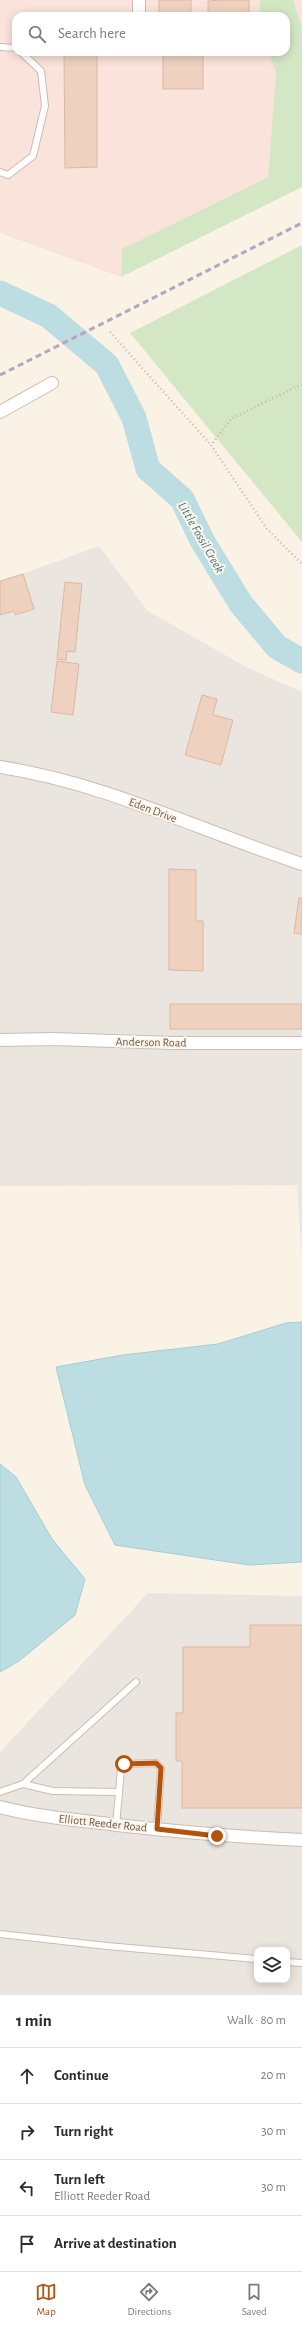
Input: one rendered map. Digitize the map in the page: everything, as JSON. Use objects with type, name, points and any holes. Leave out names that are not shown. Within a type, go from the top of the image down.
[{"type":"street","points":[[138,12],[139,0]]},
{"type":"street","points":[[0,412],[52,383]]},
{"type":"street","name":"Eden Drive","points":[[0,767],[69,781],[118,796],[242,844],[302,864]]},
{"type":"street","name":"Anderson Road","points":[[0,1040],[54,1039],[173,1044],[302,1043]]},
{"type":"street","name":"Elliott Reeder Road","points":[[0,1807],[46,1817],[116,1825],[217,1836],[302,1840]]},
{"type":"lane","points":[[0,47],[12,48]]},
{"type":"lane","points":[[0,172],[8,175],[33,156],[45,106],[41,70],[25,56]]},
{"type":"lane","points":[[0,1792],[23,1784],[136,1682]]},
{"type":"lane","points":[[116,1825],[121,1768],[124,1764],[156,1763],[161,1768],[157,1829]]},
{"type":"lane","points":[[23,1784],[53,1791],[119,1792]]},
{"type":"lane","points":[[0,1934],[254,1960]]},
{"type":"lane","points":[[290,1962],[302,1963]]},
{"type":"path","points":[[110,332],[211,445],[267,529],[302,564]]},
{"type":"path","points":[[211,445],[231,419],[302,384]]},
{"type":"shaded area","points":[[0,0],[260,0],[260,12],[12,12],[12,56],[270,56],[276,73],[268,177],[122,249],[121,277],[0,233]]},
{"type":"shaded area","points":[[293,0],[302,0],[302,28],[293,4]]},
{"type":"shaded area","points":[[99,546],[148,611],[246,667],[302,692],[302,1259],[297,1185],[0,1186],[0,582]]},
{"type":"shaded area","points":[[148,1593],[302,1596],[302,1995],[0,1995],[0,1752]]},
{"type":"green space","points":[[260,0],[293,0],[302,28],[302,187],[121,277],[122,249],[268,177],[276,73],[270,56],[290,56],[290,12],[260,12]]},
{"type":"green space","points":[[302,245],[302,542],[130,333]]},
{"type":"water","points":[[302,1322],[302,1562],[249,1565],[115,1545],[85,1485],[56,1367],[123,1355],[218,1344],[286,1323]]},
{"type":"water","points":[[0,1464],[16,1477],[52,1539],[85,1579],[75,1615],[19,1661],[0,1672]]},
{"type":"building","points":[[159,0],[191,0],[191,12],[159,12]]},
{"type":"building","points":[[249,0],[249,12],[208,12],[208,1]]},
{"type":"building","points":[[64,56],[97,56],[97,167],[65,168]]},
{"type":"building","points":[[163,56],[203,56],[203,89],[163,89]]},
{"type":"building","points":[[23,574],[34,609],[15,615],[14,611],[0,615],[0,581]]},
{"type":"building","points":[[65,582],[82,584],[75,652],[67,651],[66,660],[57,659]]},
{"type":"building","points":[[57,661],[79,664],[73,715],[51,712]]},
{"type":"building","points":[[202,695],[217,699],[213,715],[233,720],[221,765],[185,755]]},
{"type":"building","points":[[169,869],[196,870],[196,921],[203,921],[203,971],[169,970]]},
{"type":"building","points":[[299,898],[302,898],[302,934],[294,933]]},
{"type":"building","points":[[170,1004],[302,1004],[302,1029],[170,1029]]},
{"type":"building","points":[[250,1625],[302,1625],[302,1808],[182,1808],[182,1761],[176,1761],[176,1713],[183,1713],[183,1647],[250,1647]]},
{"type":"waterway","name":"Little Fossil Creek","points":[[0,293],[49,316],[107,365],[134,418],[148,469],[182,499],[203,542],[241,604],[277,647],[302,661]]},
{"type":"railway","points":[[0,375],[302,223]]},
{"type":"route","points":[[124,1764],[156,1763],[161,1768],[157,1829],[217,1836]]}]
